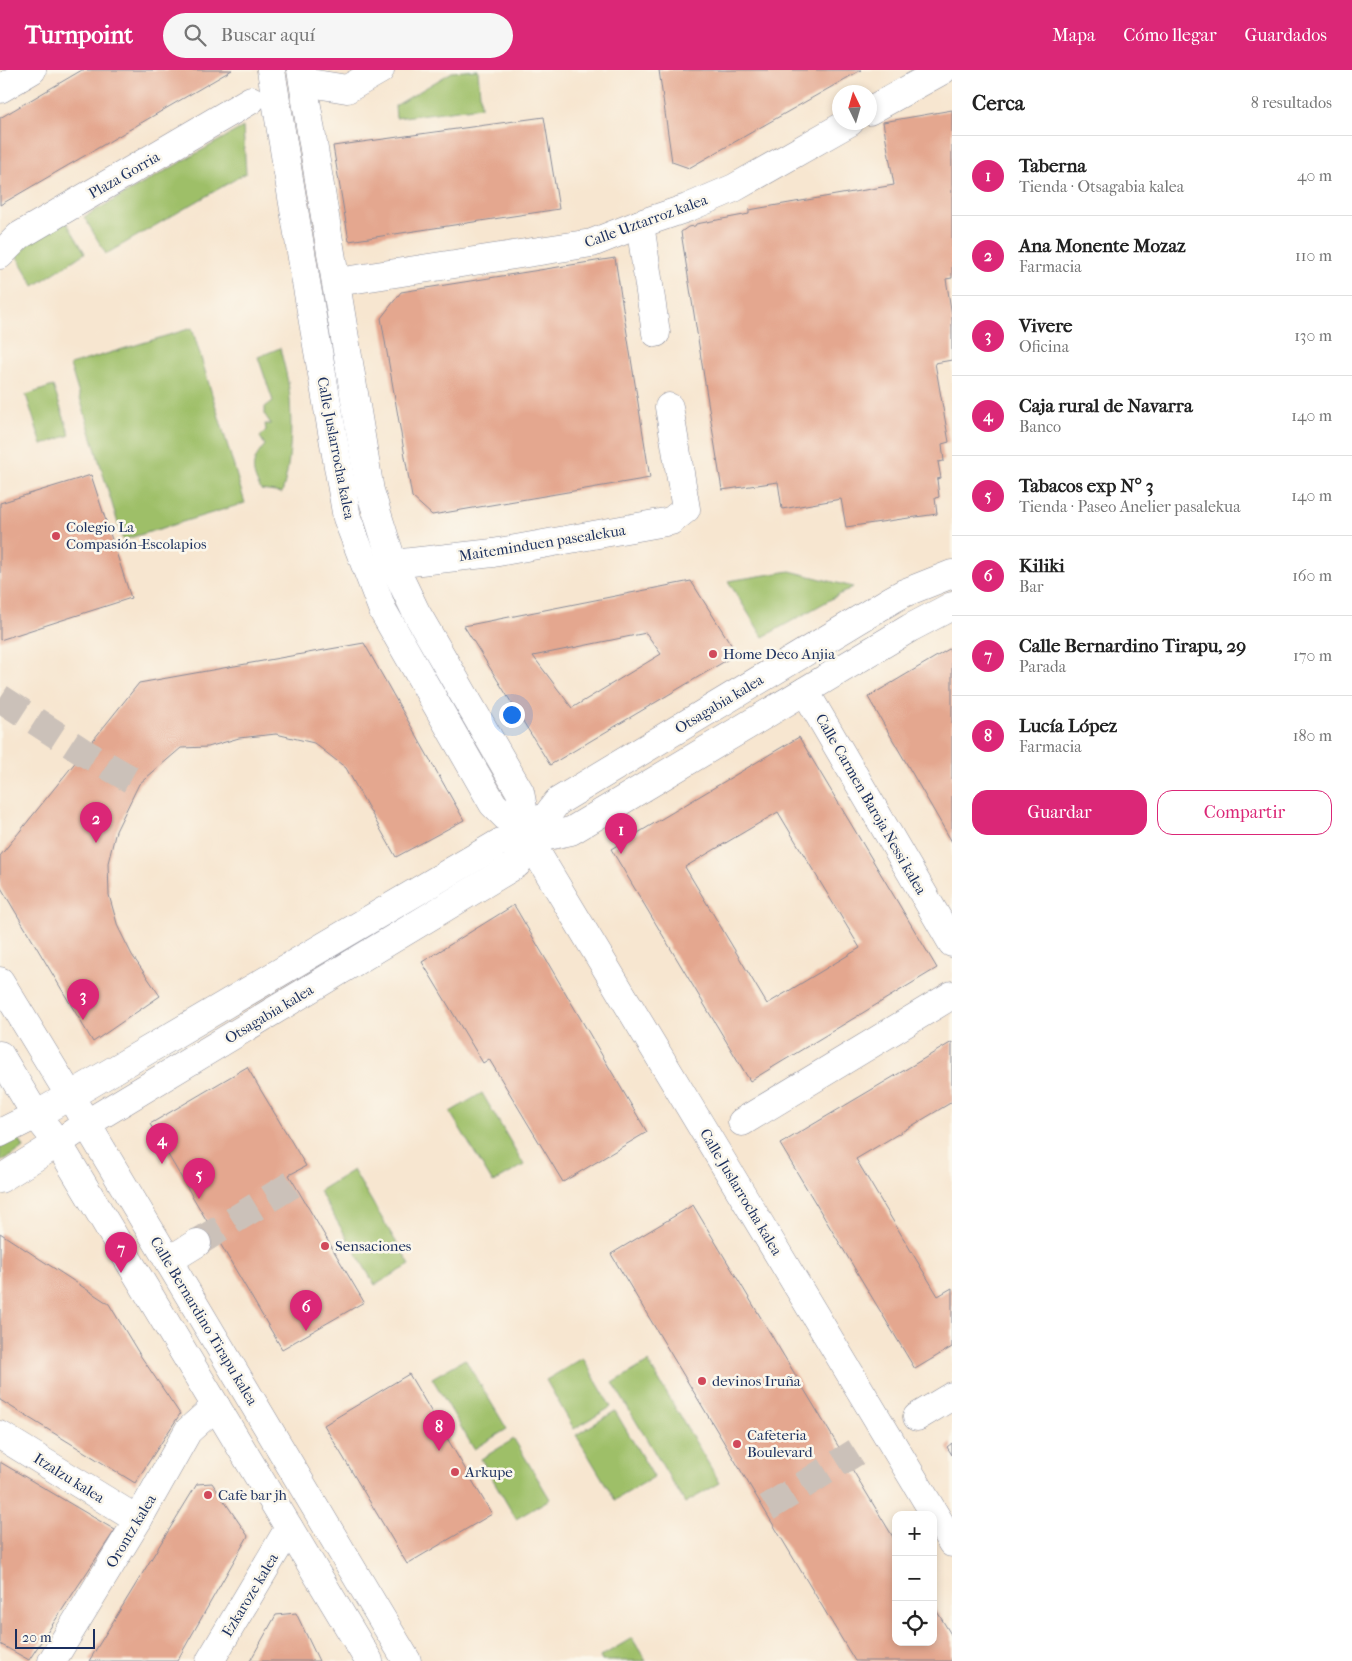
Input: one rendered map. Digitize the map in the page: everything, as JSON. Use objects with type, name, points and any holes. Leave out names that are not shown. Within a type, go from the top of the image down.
[{"type":"street","points":[[0,89],[32,70]]},
{"type":"street","name":"Calle Juslarrocha kalea","points":[[271,70],[347,518],[383,611],[493,804],[529,840],[952,1543]]},
{"type":"street","points":[[308,77],[347,89],[380,70]]},
{"type":"street","points":[[877,107],[943,70]]},
{"type":"street","name":"Calle Juslarrocha kalea","points":[[308,77],[336,282],[370,491],[392,564],[416,612],[520,792],[529,840]]},
{"type":"street","name":"Plaza Gorria","points":[[0,254],[19,236],[252,100]]},
{"type":"street","name":"Calle Uztarroz kalea","points":[[336,282],[592,243],[734,188],[836,130]]},
{"type":"street","points":[[640,224],[656,333]]},
{"type":"street","name":"Maiteminduen pasealekua","points":[[392,564],[492,553],[671,521],[686,509],[669,407]]},
{"type":"street","name":"Otsagabia kalea","points":[[0,1179],[86,1124],[518,864],[529,840],[557,802],[904,592],[952,574]]},
{"type":"street","name":"Otsagabia kalea","points":[[0,1133],[70,1096],[488,849],[501,842],[529,840],[570,831],[910,628],[952,606]]},
{"type":"street","name":"Calle Carmen Baroja Nessi kalea","points":[[805,691],[952,943]]},
{"type":"street","name":"Calle Bernardino Tirapu kalea","points":[[0,981],[407,1661]]},
{"type":"street","points":[[742,1122],[952,995]]},
{"type":"street","points":[[0,1055],[36,1115],[58,1143],[369,1661]]},
{"type":"street","points":[[168,1261],[197,1243]]},
{"type":"street","points":[[917,1417],[952,1396]]},
{"type":"street","name":"Orontz kalea","points":[[52,1661],[138,1520],[188,1432],[216,1406]]},
{"type":"street","name":"Itzalzu kalea","points":[[0,1436],[138,1520]]},
{"type":"street","name":"Ezkaroze kalea","points":[[210,1661],[289,1528]]},
{"type":"green space","points":[[478,70],[481,107],[396,118],[395,106],[452,72]]},
{"type":"green space","points":[[243,127],[246,173],[106,254],[84,217]]},
{"type":"green space","points":[[64,218],[85,253],[34,286],[13,250]]},
{"type":"green space","points":[[192,328],[245,503],[123,540],[70,365]]},
{"type":"green space","points":[[280,348],[289,386],[291,422],[289,458],[282,493],[261,490],[254,472],[257,456],[265,445],[260,437],[266,430],[265,424],[271,424],[265,415],[265,407],[273,401],[258,357]]},
{"type":"green space","points":[[53,386],[70,435],[42,445],[26,395]]},
{"type":"green space","points":[[790,571],[853,587],[763,637],[728,581]]},
{"type":"green space","points":[[482,1093],[524,1165],[493,1183],[450,1112]]},
{"type":"green space","points":[[18,1137],[24,1148],[0,1162],[0,1148]]},
{"type":"green space","points":[[353,1170],[410,1265],[375,1285],[319,1191]]},
{"type":"green space","points":[[583,1358],[611,1407],[574,1429],[546,1380]]},
{"type":"green space","points":[[465,1359],[507,1429],[474,1449],[432,1378]]},
{"type":"green space","points":[[648,1362],[720,1483],[685,1503],[613,1383]]},
{"type":"green space","points":[[615,1411],[654,1477],[615,1500],[576,1435]]},
{"type":"green space","points":[[514,1439],[550,1499],[516,1519],[481,1459]]},
{"type":"green space","points":[[632,1638],[646,1661],[602,1661],[600,1657]]},
{"type":"building","points":[[82,70],[232,70],[0,205],[0,118]]},
{"type":"building","points":[[659,70],[861,70],[689,168],[672,162]]},
{"type":"building","points":[[952,110],[952,278],[946,279],[952,315],[952,360],[935,363],[949,442],[942,444],[944,461],[938,462],[941,478],[937,479],[939,497],[935,498],[937,514],[846,527],[841,499],[782,509],[778,482],[722,490],[681,232],[696,224],[749,214],[749,210],[894,185],[883,122]]},
{"type":"building","points":[[544,117],[559,209],[349,241],[333,146]]},
{"type":"building","points":[[615,258],[650,478],[432,515],[412,497],[381,318],[401,292]]},
{"type":"building","name":"Colegio La Compasión-Escolapios","points":[[91,475],[131,598],[0,640],[0,503]]},
{"type":"building","points":[[691,581],[737,654],[550,765],[464,626]],"holes":[[[646,633],[661,654],[572,708],[533,656]]]},
{"type":"building","points":[[364,643],[464,820],[396,857],[346,768],[314,743],[276,734],[239,738],[208,747],[181,748],[139,784],[116,831],[108,863],[109,895],[118,927],[132,955],[160,996],[93,1042],[0,886],[0,856],[139,683]]},
{"type":"building","points":[[949,649],[952,653],[952,842],[868,697]]},
{"type":"building","points":[[799,737],[937,968],[750,1081],[611,849]],"holes":[[[778,812],[860,948],[767,1004],[685,867]]]},
{"type":"building","points":[[514,905],[647,1132],[563,1182],[489,1059],[483,1063],[422,962]]},
{"type":"building","points":[[952,1042],[952,1102],[856,1159],[938,1296],[952,1288],[952,1347],[915,1369],[780,1144]]},
{"type":"building","points":[[247,1067],[306,1166],[289,1175],[364,1302],[282,1349],[150,1124]]},
{"type":"building","points":[[693,1205],[892,1535],[892,1646],[937,1646],[937,1612],[952,1636],[952,1661],[855,1661],[611,1254]]},
{"type":"building","points":[[0,1233],[109,1304],[140,1355],[180,1414],[135,1483],[0,1400]]},
{"type":"building","points":[[409,1374],[492,1514],[407,1564],[324,1425]]},
{"type":"building","points":[[952,1443],[952,1455],[947,1447]]},
{"type":"building","points":[[0,1462],[115,1530],[29,1660],[0,1644]]},
{"type":"building","points":[[212,1483],[248,1536],[177,1661],[89,1661],[197,1484]]},
{"type":"building","points":[[296,1613],[319,1661],[250,1661],[276,1615]]},
{"type":"tunnel","points":[[0,698],[83,752],[139,784]]},
{"type":"tunnel","points":[[197,1243],[299,1180]]},
{"type":"tunnel","points":[[767,1508],[856,1452]]},
{"type":"place","name":"Colegio La Compasión-Escolapios","points":[[56,536]]},
{"type":"place","name":"Home Deco Anjia","points":[[713,654]]},
{"type":"place","name":"Ana Monente Mozaz","points":[[96,843]]},
{"type":"place","name":"Taberna","points":[[621,854]]},
{"type":"place","name":"Vivere","points":[[83,1020]]},
{"type":"place","name":"Caja rural de Navarra","points":[[162,1164]]},
{"type":"place","name":"Tabacos exp N° 3","points":[[199,1199]]},
{"type":"place","name":"Sensaciones","points":[[325,1246]]},
{"type":"place","name":"Calle Bernardino Tirapu, 29","points":[[121,1273]]},
{"type":"place","name":"Kiliki","points":[[306,1331]]},
{"type":"place","name":"devinos Iruña","points":[[702,1381]]},
{"type":"place","name":"Cafeteria Boulevard","points":[[737,1444]]},
{"type":"place","name":"Lucía López","points":[[439,1451]]},
{"type":"place","name":"Arkupe","points":[[455,1472]]},
{"type":"place","name":"Cafe bar jh","points":[[208,1495]]}]
